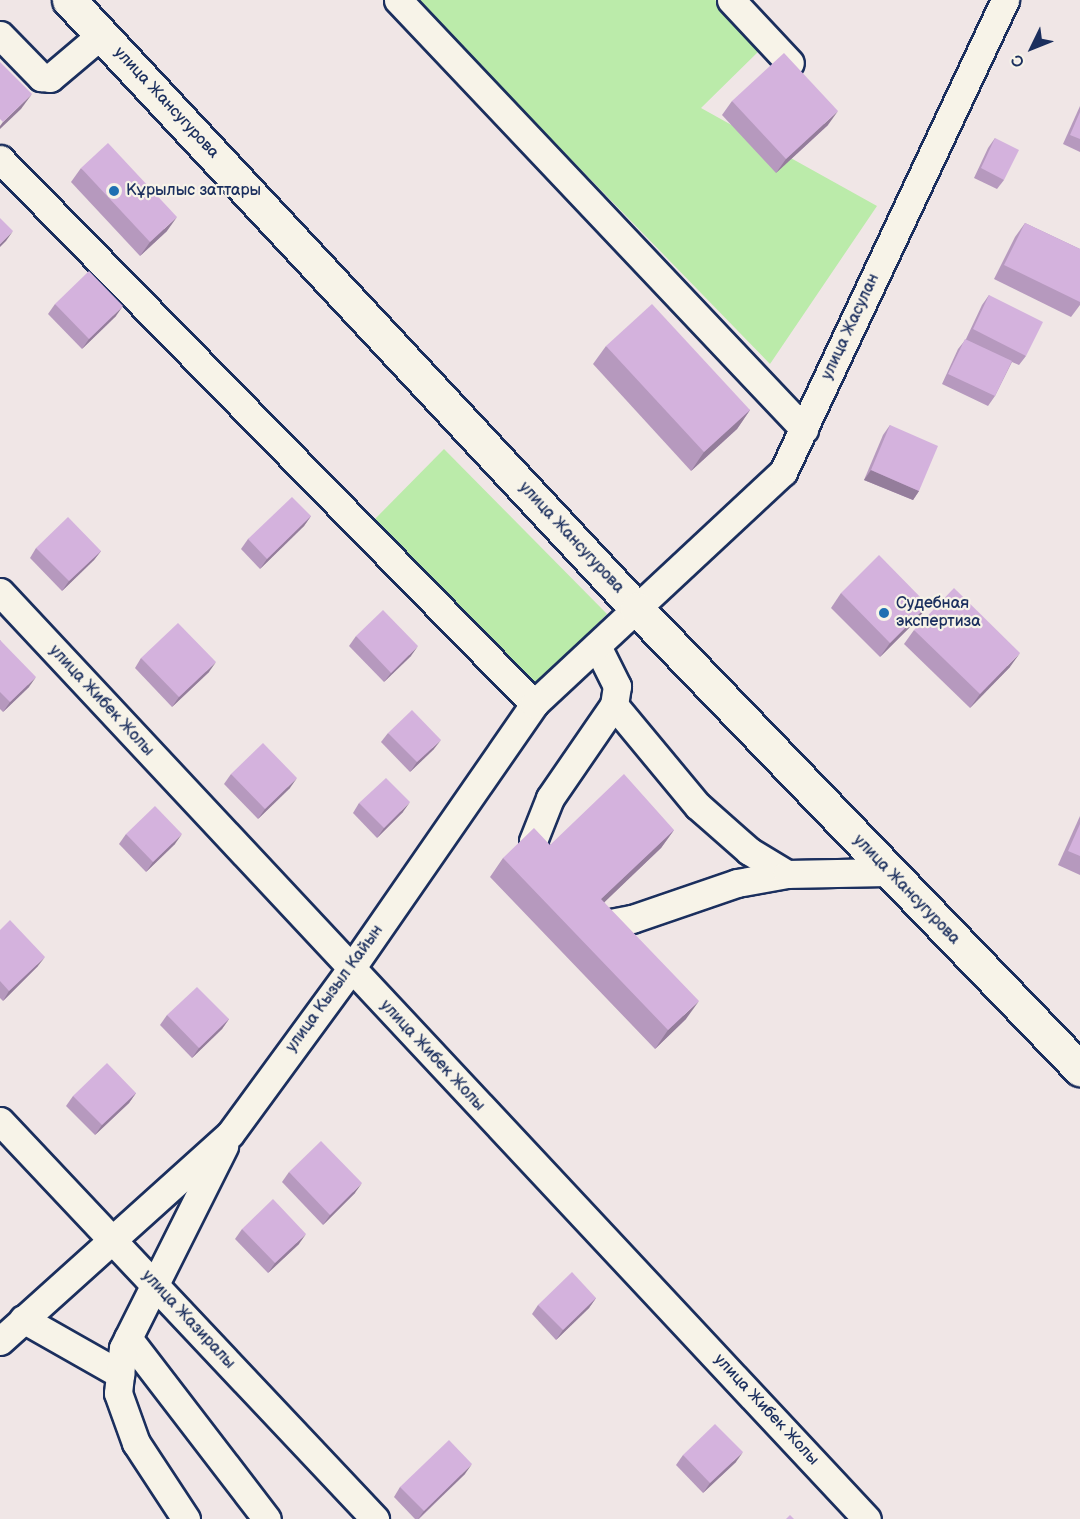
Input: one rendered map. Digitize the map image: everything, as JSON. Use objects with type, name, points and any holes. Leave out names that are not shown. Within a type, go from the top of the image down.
[{"type":"main road","name":"улица Жансугурова","points":[[69,0],[637,609],[887,872],[1077,1055]]},
{"type":"street","points":[[398,0],[804,429]]},
{"type":"street","points":[[732,0],[790,63]]},
{"type":"street","name":"улица Жасулан","points":[[637,609],[783,472],[1005,0]]},
{"type":"street","points":[[0,35],[41,77],[50,78],[102,34]]},
{"type":"street","points":[[0,159],[534,704]]},
{"type":"street","name":"улица Жибек Жолы","points":[[0,592],[350,969],[867,1519]]},
{"type":"street","name":"улица Кызыл Кайын","points":[[0,1341],[230,1134],[350,969],[534,704],[637,609]]},
{"type":"street","points":[[537,863],[533,841],[550,798],[614,705],[617,686],[597,646]]},
{"type":"street","points":[[614,705],[698,806],[748,851],[787,874]]},
{"type":"street","points":[[595,926],[632,919],[738,883],[787,874],[887,872]]},
{"type":"street","name":"улица Жазиралы","points":[[0,1121],[375,1519]]},
{"type":"street","points":[[186,1519],[136,1443],[118,1393],[120,1374],[128,1338],[230,1134]]},
{"type":"street","points":[[23,1319],[120,1374]]},
{"type":"street","points":[[128,1338],[267,1519]]},
{"type":"green space","points":[[416,0],[715,0],[761,49],[701,108],[877,206],[770,364]]},
{"type":"green space","points":[[444,449],[607,614],[532,689],[374,520]]},
{"type":"building","points":[[784,53],[838,111],[786,159],[732,101]]},
{"type":"building","points":[[0,62],[32,94],[3,122],[0,119]]},
{"type":"building","points":[[1080,112],[1080,139],[1070,135]]},
{"type":"building","points":[[995,138],[1019,150],[1004,180],[981,168]]},
{"type":"building","points":[[108,143],[177,217],[150,242],[81,168]]},
{"type":"building","points":[[0,218],[13,231],[0,244]]},
{"type":"building","points":[[1025,223],[1080,249],[1080,302],[1004,265]]},
{"type":"building","points":[[89,271],[123,306],[89,339],[55,304]]},
{"type":"building","points":[[989,295],[1043,322],[1026,356],[973,329]]},
{"type":"building","points":[[652,304],[750,410],[704,452],[606,346]]},
{"type":"building","points":[[965,339],[1012,361],[995,396],[948,374]]},
{"type":"building","points":[[890,425],[938,446],[919,491],[871,470]]},
{"type":"building","points":[[292,497],[311,516],[267,559],[248,539]]},
{"type":"building","points":[[68,517],[101,551],[69,581],[36,548]]},
{"type":"building","points":[[879,555],[928,605],[890,643],[841,593]]},
{"type":"building","points":[[954,588],[1020,653],[980,694],[914,630]]},
{"type":"building","points":[[383,610],[418,646],[391,673],[356,636]]},
{"type":"building","points":[[178,623],[216,662],[179,697],[141,658]]},
{"type":"building","points":[[0,640],[36,677],[10,702],[0,692]]},
{"type":"building","points":[[412,710],[441,740],[417,762],[388,733]]},
{"type":"building","points":[[263,743],[297,778],[265,809],[231,774]]},
{"type":"building","points":[[624,774],[674,830],[601,899],[699,1001],[668,1030],[503,858],[534,828],[550,845]]},
{"type":"building","points":[[386,778],[410,802],[384,828],[359,803]]},
{"type":"building","points":[[155,806],[182,834],[153,862],[126,834]]},
{"type":"building","points":[[1080,824],[1080,856],[1068,851]]},
{"type":"building","points":[[10,920],[45,957],[9,991],[0,981],[0,930]]},
{"type":"building","points":[[197,987],[229,1019],[199,1048],[167,1015]]},
{"type":"building","points":[[107,1063],[136,1093],[102,1125],[73,1096]]},
{"type":"building","points":[[321,1141],[362,1183],[330,1215],[289,1172]]},
{"type":"building","points":[[273,1199],[306,1234],[275,1263],[242,1229]]},
{"type":"building","points":[[572,1272],[596,1298],[563,1330],[538,1305]]},
{"type":"building","points":[[715,1424],[743,1452],[710,1483],[683,1455]]},
{"type":"building","points":[[449,1440],[472,1464],[424,1511],[400,1487]]},
{"type":"place","name":"Кұрылыс заттары","points":[[114,191]]},
{"type":"place","name":"Судебная экспертиза","points":[[884,613]]}]
